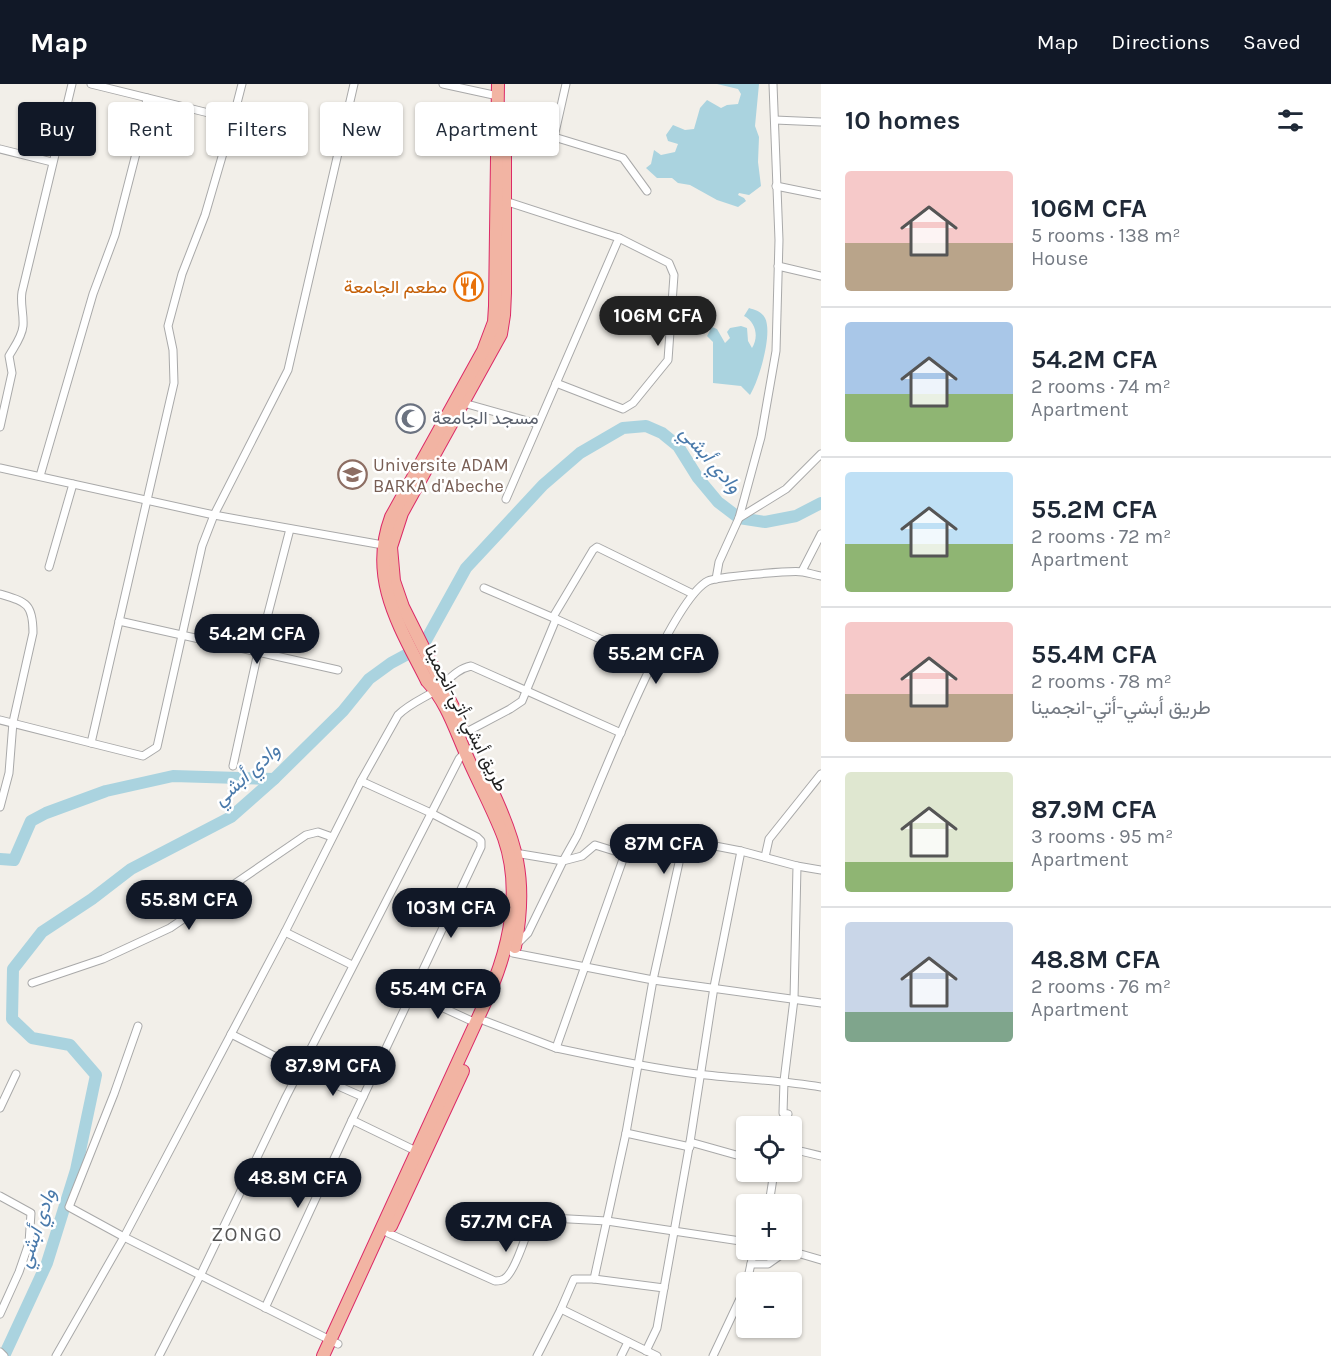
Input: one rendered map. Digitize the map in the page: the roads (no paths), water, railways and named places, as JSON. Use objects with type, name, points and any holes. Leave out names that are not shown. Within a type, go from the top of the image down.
[{"type":"highway","points":[[505,84],[505,102]]},
{"type":"highway","points":[[323,1356],[334,1347],[388,1233],[481,1022],[506,976],[521,915],[521,886],[504,814],[468,750],[463,734],[404,623],[384,580],[383,546],[391,517],[494,348],[503,323],[505,293],[498,90]]},
{"type":"highway","points":[[501,200],[503,156]]},
{"type":"highway","points":[[398,609],[391,557],[396,528],[459,402]]},
{"type":"highway","points":[[481,1022],[508,941],[512,912],[512,853]]},
{"type":"highway","points":[[334,1347],[416,1151],[437,1119]]},
{"type":"street","points":[[0,427],[12,373],[9,356],[22,332],[22,292],[72,84]]},
{"type":"street","points":[[91,84],[206,112]]},
{"type":"street","points":[[237,102],[242,84]]},
{"type":"street","points":[[0,720],[142,756],[157,747],[202,546],[214,515],[288,370],[354,84]]},
{"type":"street","points":[[443,84],[498,90]]},
{"type":"street","points":[[559,115],[566,84]]},
{"type":"street","points":[[716,579],[719,562],[739,518],[761,437],[776,351],[779,240],[773,84]]},
{"type":"street","points":[[40,476],[93,294],[115,235],[140,138],[147,98]]},
{"type":"street","points":[[775,120],[821,122]]},
{"type":"street","points":[[559,139],[622,158],[647,191]]},
{"type":"street","points":[[0,149],[52,162]]},
{"type":"street","points":[[91,743],[174,383],[173,350],[168,326],[182,274],[205,215],[222,156]]},
{"type":"street","points":[[776,186],[821,195]]},
{"type":"street","points":[[501,200],[619,238],[673,268],[668,360],[633,403],[623,409],[556,383]]},
{"type":"street","points":[[506,499],[619,238]]},
{"type":"street","points":[[778,266],[821,276]]},
{"type":"street","points":[[0,354],[9,356]]},
{"type":"street","points":[[459,402],[538,424]]},
{"type":"street","points":[[739,518],[786,489],[821,454]]},
{"type":"street","points":[[0,468],[214,515],[383,546]]},
{"type":"street","points":[[49,567],[73,484]]},
{"type":"street","points":[[233,766],[258,652],[290,529]]},
{"type":"street","points":[[802,571],[821,534]]},
{"type":"street","points":[[463,734],[522,701],[554,618],[593,550],[597,548],[693,594]]},
{"type":"street","points":[[821,576],[802,571],[708,580],[693,594],[653,663],[577,836],[528,933],[514,950],[585,969],[821,1003]]},
{"type":"street","points":[[484,588],[653,663]]},
{"type":"street","points":[[0,594],[25,602],[30,608],[33,619],[33,633],[14,722],[9,773],[0,807]]},
{"type":"street","points":[[119,621],[338,670]]},
{"type":"street","points":[[56,1356],[124,1237],[285,932],[361,781],[398,715],[406,706],[436,683],[464,667],[471,666],[621,734]]},
{"type":"street","points":[[159,1356],[352,966],[421,837],[431,813],[468,750]]},
{"type":"street","points":[[765,857],[769,839],[821,774]]},
{"type":"street","points":[[265,1308],[481,847],[481,841],[477,837],[361,781]]},
{"type":"street","points":[[32,983],[103,959],[170,928],[306,835],[318,832],[332,837]]},
{"type":"street","points":[[594,1279],[626,1132],[653,980],[684,840]]},
{"type":"street","points":[[555,1048],[624,854],[631,842],[684,840],[821,870]]},
{"type":"street","points":[[512,853],[563,861],[582,856],[596,845],[624,854]]},
{"type":"street","points":[[646,1351],[657,1328],[690,1144],[714,987],[741,851]]},
{"type":"street","points":[[787,1116],[788,1114],[783,1113],[784,1081],[794,999],[797,866]]},
{"type":"street","points":[[285,932],[352,966]]},
{"type":"street","points":[[411,993],[481,1022],[555,1048],[637,1065],[821,1087]]},
{"type":"street","points":[[138,1026],[69,1208],[265,1308],[334,1347]]},
{"type":"street","points":[[231,1034],[300,1069],[363,1096]]},
{"type":"street","points":[[0,1108],[16,1074]]},
{"type":"street","points":[[352,1120],[416,1151]]},
{"type":"street","points":[[626,1132],[736,1155]]},
{"type":"street","points":[[802,1151],[821,1156]]},
{"type":"street","points":[[0,1196],[31,1213],[29,1243],[0,1314]]},
{"type":"street","points":[[388,1233],[495,1281],[502,1281],[506,1278],[517,1259],[532,1217],[607,1221],[736,1240]]},
{"type":"street","points":[[802,1254],[821,1260]]},
{"type":"street","points":[[749,1272],[752,1260]]},
{"type":"street","points":[[751,1264],[768,1264],[773,1260]]},
{"type":"street","points":[[537,1356],[574,1279],[594,1279],[664,1288]]},
{"type":"street","points":[[713,1356],[736,1307]]},
{"type":"street","points":[[561,1309],[657,1356]]},
{"type":"street","points":[[621,1356],[628,1342]]},
{"type":"street","points":[[0,1352],[4,1356]]},
{"type":"water","points":[[717,84],[759,84],[755,126],[759,137],[758,162],[761,186],[749,195],[739,193],[738,195],[746,201],[738,207],[717,200],[690,185],[678,183],[672,178],[657,178],[646,168],[651,164],[654,150],[661,155],[675,152],[678,144],[668,141],[666,135],[673,125],[685,130],[694,129],[700,108],[707,100],[721,108],[738,104],[741,94],[738,89]]},
{"type":"water","points":[[749,308],[758,311],[765,318],[767,325],[761,368],[750,395],[741,386],[713,383],[713,342],[707,336],[712,327],[717,329],[725,343],[730,338],[727,332],[730,328],[741,326],[747,328],[748,341],[752,348],[756,335],[754,326],[744,316]]},
{"type":"waterway","name":"وادي أبشي","points":[[4,1356],[47,1263],[76,1170],[96,1075],[70,1045],[32,1038],[12,1019],[13,969],[42,932],[92,899],[131,869],[231,817],[274,779],[343,711],[369,679],[425,642],[466,568],[543,485],[580,453],[623,428],[646,426],[662,433],[678,446],[698,478],[718,502],[739,518],[765,522],[796,516],[821,503]]},
{"type":"waterway","points":[[0,859],[14,860],[31,821],[46,813],[106,791],[173,776],[274,779]]},
{"type":"place","name":"مطعم الجامعة","points":[[468,287]]},
{"type":"place","name":"مسجد الجامعة","points":[[411,418]]},
{"type":"place","name":"Universite ADAM BARKA d'Abeche","points":[[352,475]]},
{"type":"district","name":"ZONGO","points":[[247,1234]]}]
